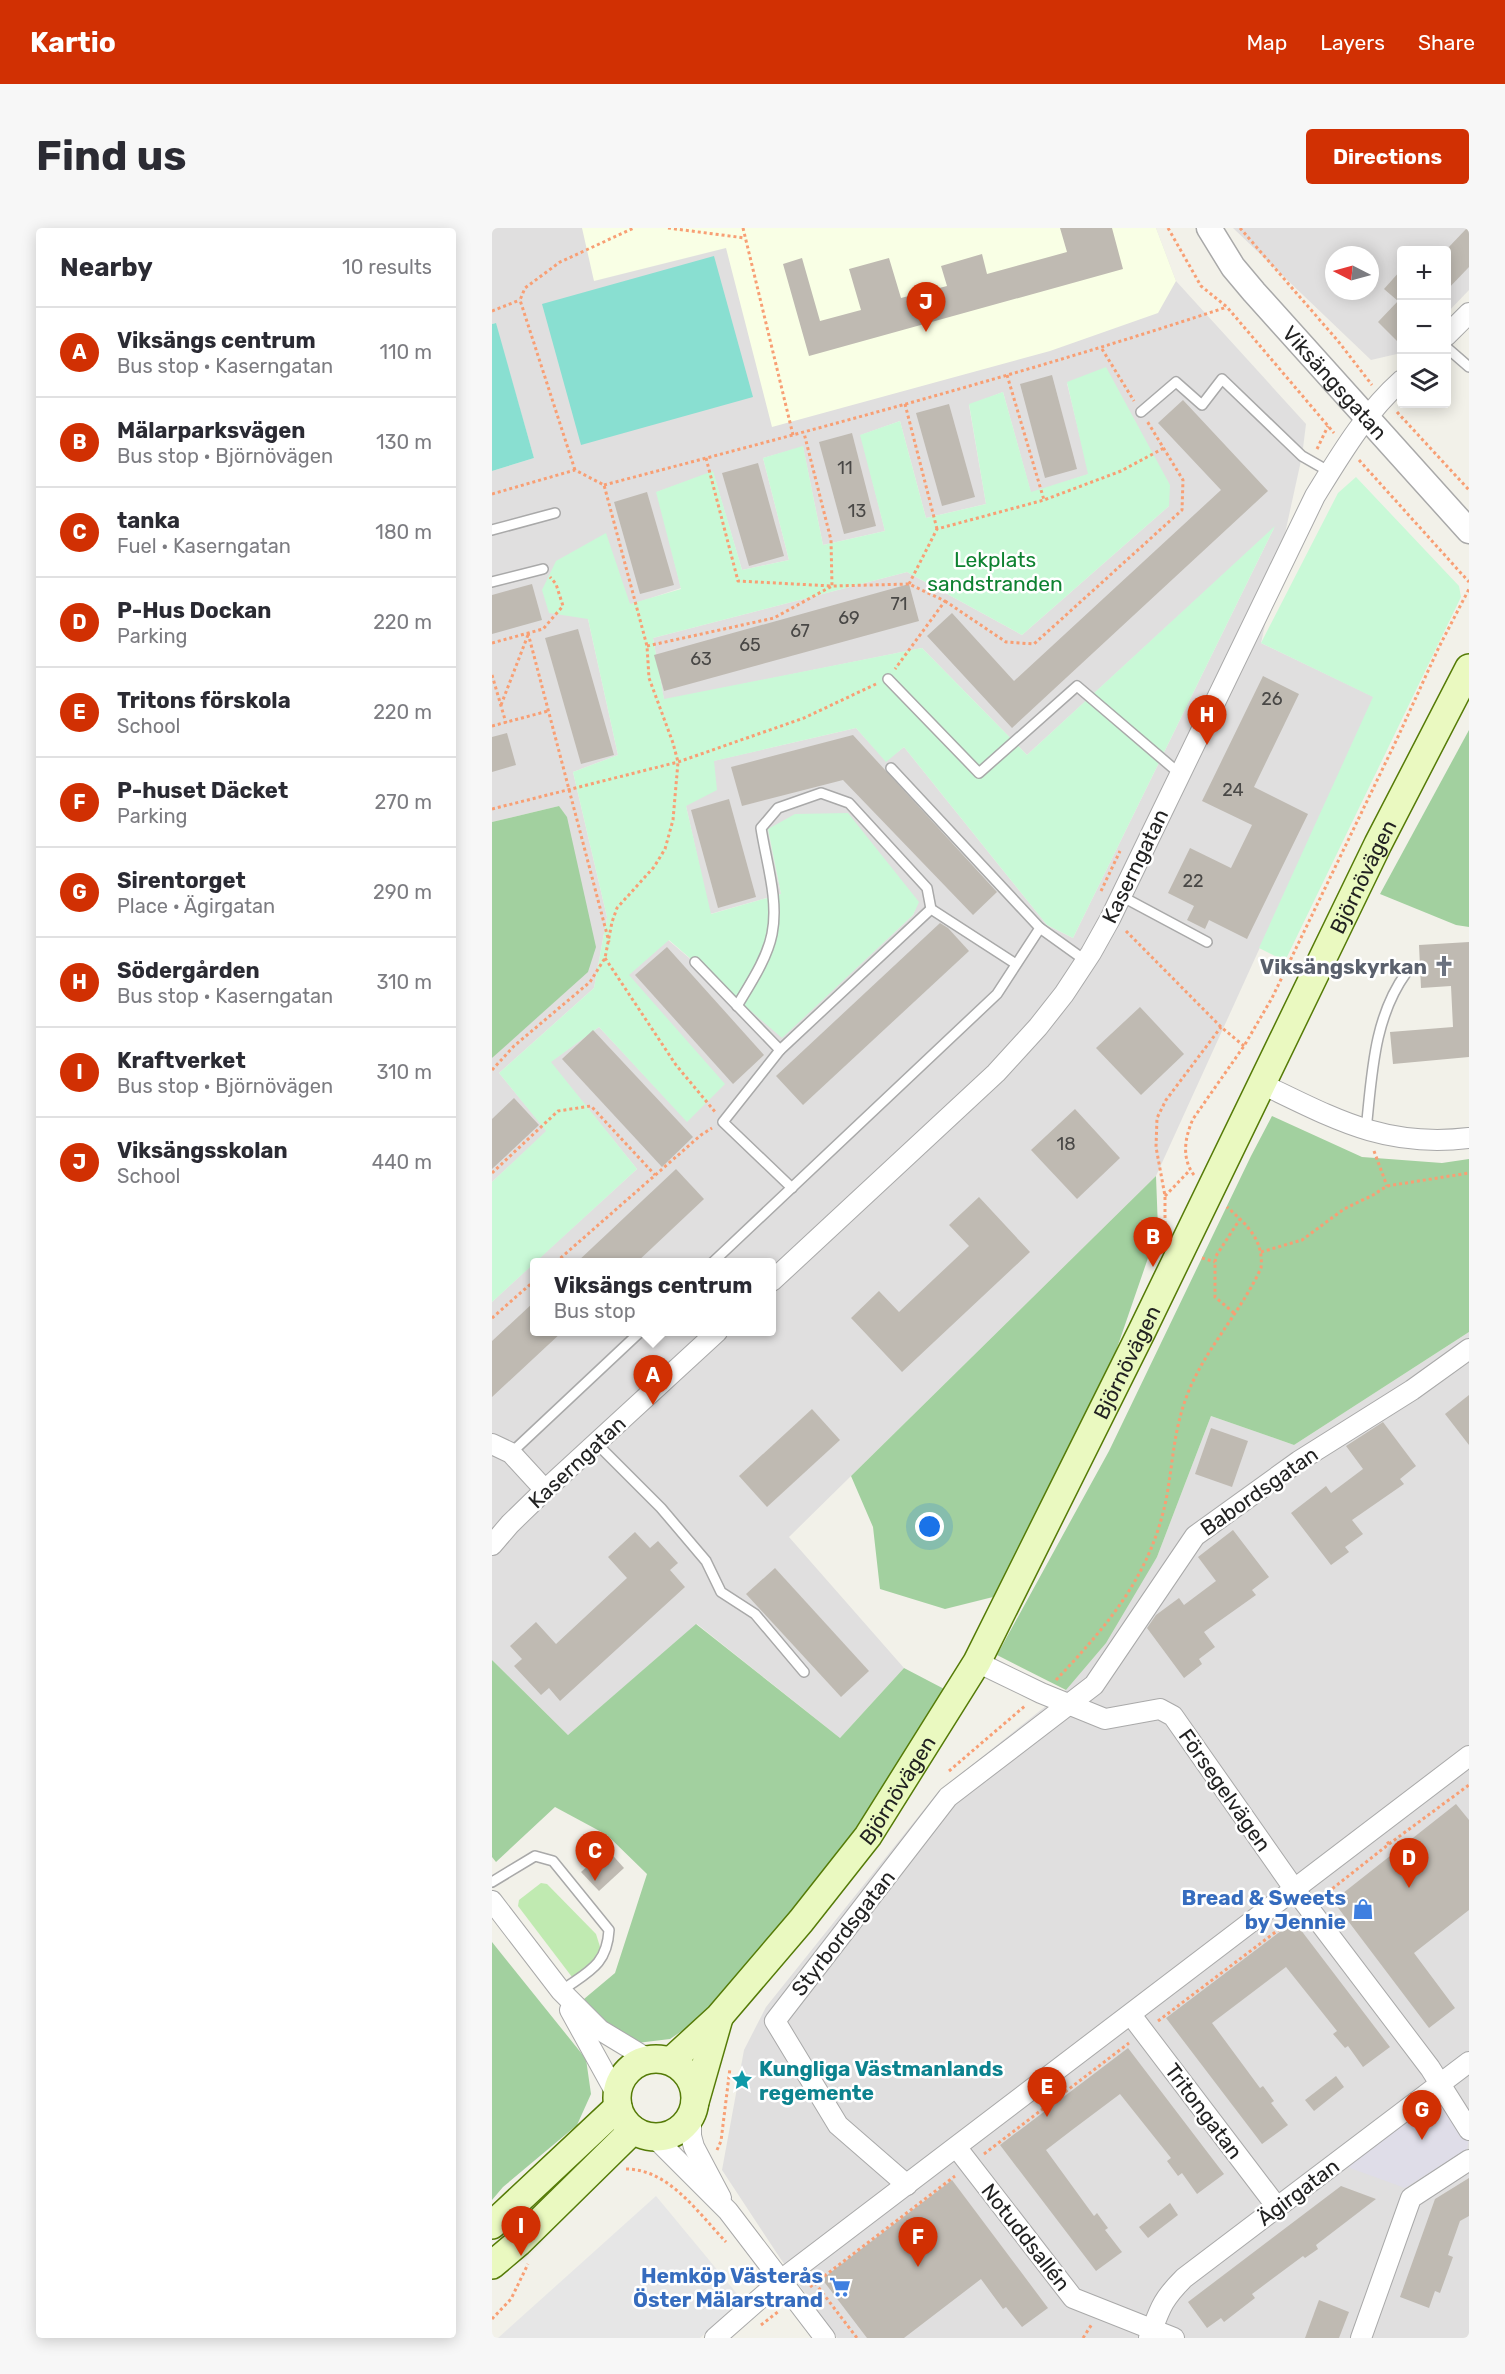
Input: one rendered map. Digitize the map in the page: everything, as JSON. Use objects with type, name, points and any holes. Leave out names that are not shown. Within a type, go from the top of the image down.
[{"type":"main road","name":"Björnövägen","points":[[659,2060],[720,2017],[801,1921],[868,1836],[977,1662],[1378,844],[1469,668]]},
{"type":"main road","name":"Björnövägen","points":[[693,2109],[720,2017]]},
{"type":"main road","points":[[492,2265],[643,2134],[675,2132],[693,2109],[694,2089],[690,2078],[682,2068],[659,2060],[636,2064],[626,2072],[620,2083],[617,2101],[621,2116],[643,2134]]},
{"type":"main road","points":[[492,2225],[617,2101]]},
{"type":"street","name":"Viksängsgatan","points":[[1209,228],[1240,275],[1469,531]]},
{"type":"street","points":[[1451,331],[1469,313]]},
{"type":"street","name":"Kaserngatan","points":[[776,1276],[996,1073],[1038,1027],[1086,961],[1110,919],[1316,496],[1366,417],[1397,384]]},
{"type":"street","points":[[1262,1084],[1335,1119],[1387,1136],[1414,1140],[1469,1138]]},
{"type":"street","name":"Kaserngatan","points":[[492,1545],[545,1490],[713,1336]]},
{"type":"street","name":"Babordsgatan","points":[[1067,1704],[1094,1685],[1195,1536],[1299,1461],[1412,1390],[1469,1349]]},
{"type":"street","points":[[492,1444],[511,1453],[545,1490]]},
{"type":"street","name":"Försegelvägen","points":[[977,1662],[1041,1693],[1105,1719],[1160,1709],[1173,1716],[1294,1890],[1441,2084],[1469,2130]]},
{"type":"street","name":"Styrbordsgatan","points":[[907,2186],[838,2125],[775,2021],[948,1797],[1067,1704]]},
{"type":"street","points":[[715,2338],[774,2286],[1375,1828],[1465,1766]]},
{"type":"street","points":[[492,1901],[561,1991],[600,2030],[659,2060]]},
{"type":"street","points":[[561,1991],[617,2101]]},
{"type":"street","name":"Tritongatan","points":[[1131,2015],[1277,2207]]},
{"type":"street","name":"Ägirgatan","points":[[1151,2334],[1166,2297],[1184,2278],[1469,2062]]},
{"type":"street","points":[[693,2109],[694,2147],[728,2211],[774,2286],[795,2299],[825,2338]]},
{"type":"street","points":[[643,2134],[728,2211]]},
{"type":"street","name":"Notuddsallén","points":[[957,2148],[1073,2298],[1151,2334],[1174,2338]]},
{"type":"street","points":[[1361,2338],[1411,2198],[1469,2160]]},
{"type":"lane","points":[[1451,351],[1469,367]]},
{"type":"lane","points":[[1141,412],[1176,382],[1202,405],[1222,379],[1302,456],[1330,472]]},
{"type":"lane","points":[[492,530],[555,513]]},
{"type":"lane","points":[[492,582],[543,569]]},
{"type":"lane","points":[[888,678],[979,773],[1077,686],[1180,774]]},
{"type":"lane","points":[[891,768],[1040,928],[1086,961]]},
{"type":"lane","points":[[737,1006],[755,975],[772,935],[774,907],[761,828],[778,808],[821,793],[849,803],[927,888],[931,909],[1016,964]]},
{"type":"lane","points":[[1121,896],[1207,942]]},
{"type":"lane","points":[[792,1188],[723,1122],[780,1050],[931,909]]},
{"type":"lane","points":[[718,1258],[997,994],[1040,928]]},
{"type":"lane","points":[[694,962],[780,1050]]},
{"type":"lane","points":[[1366,1130],[1377,1039],[1394,989],[1406,973]]},
{"type":"lane","points":[[511,1453],[636,1336]]},
{"type":"lane","points":[[596,1443],[661,1508],[706,1561],[721,1592],[755,1614],[804,1672]]},
{"type":"lane","points":[[492,1882],[535,1856],[553,1861],[609,1930],[608,1948],[598,1964],[561,1991]]},
{"type":"path","points":[[575,470],[520,300],[525,288],[560,262],[634,228]]},
{"type":"path","points":[[668,228],[745,238]]},
{"type":"path","points":[[743,228],[793,435]]},
{"type":"path","points":[[1168,228],[1201,286],[1227,307],[1328,426],[1469,582]]},
{"type":"path","points":[[1240,228],[1383,397],[1469,490]]},
{"type":"path","points":[[492,310],[520,300]]},
{"type":"path","points":[[492,494],[575,470],[604,485],[804,433],[1102,349],[1227,307]]},
{"type":"path","points":[[706,458],[738,580],[832,586],[909,584],[945,602],[1006,642],[1034,644],[1182,510],[1183,480],[1102,349]]},
{"type":"path","points":[[1006,375],[1044,500]]},
{"type":"path","points":[[905,404],[937,529],[909,584]]},
{"type":"path","points":[[1311,461],[1328,426]]},
{"type":"path","points":[[804,433],[831,540],[832,586]]},
{"type":"path","points":[[937,529],[1044,500],[1121,471],[1164,448]]},
{"type":"path","points":[[492,1070],[514,1046],[590,982],[605,958],[617,908],[654,867],[668,839],[674,820],[678,762],[649,678],[647,646],[604,485]]},
{"type":"path","points":[[492,643],[543,629],[562,606],[556,584],[543,569]]},
{"type":"path","points":[[647,646],[774,618],[832,586]]},
{"type":"path","points":[[1198,1180],[1190,1170],[1185,1140],[1192,1119],[1244,1046],[1272,998],[1398,739],[1439,647],[1469,589]]},
{"type":"path","points":[[492,809],[678,762],[804,718],[888,678],[945,602]]},
{"type":"path","points":[[501,705],[528,633]]},
{"type":"path","points":[[528,633],[609,944]]},
{"type":"path","points":[[492,675],[506,723]]},
{"type":"path","points":[[492,726],[549,711]]},
{"type":"path","points":[[1101,892],[1123,847]]},
{"type":"path","points":[[1110,919],[1123,928],[1221,1027],[1244,1046]]},
{"type":"path","points":[[562,1258],[701,1135],[723,1122],[676,1065],[605,958]]},
{"type":"path","points":[[1165,1232],[1165,1196],[1156,1147],[1157,1118],[1166,1100],[1221,1027]]},
{"type":"path","points":[[492,1173],[558,1111],[591,1106],[655,1175]]},
{"type":"path","points":[[1366,1130],[1387,1186]]},
{"type":"path","points":[[1165,1196],[1190,1170]]},
{"type":"path","points":[[1261,1252],[1302,1240],[1344,1209],[1387,1186],[1469,1173]]},
{"type":"path","points":[[947,1773],[1041,1693],[1094,1640],[1138,1578],[1158,1531],[1166,1498],[1173,1444],[1186,1398],[1201,1366],[1261,1268],[1259,1243],[1252,1231],[1226,1206]]},
{"type":"path","points":[[1234,1314],[1215,1298],[1215,1262],[1216,1256],[1240,1219]]},
{"type":"path","points":[[1198,1257],[1215,1262]]},
{"type":"path","points":[[492,1318],[530,1285]]},
{"type":"path","points":[[774,2286],[779,2311],[1469,1785]]},
{"type":"path","points":[[1375,1828],[1389,1845]]},
{"type":"path","points":[[704,2163],[718,2148],[721,2141],[731,2063]]},
{"type":"path","points":[[623,2169],[652,2173],[676,2188],[730,2245]]},
{"type":"path","points":[[492,2319],[511,2299],[531,2258]]},
{"type":"path","points":[[815,2283],[856,2338]]},
{"type":"shaded area","points":[[492,228],[1156,228],[1176,281],[1306,424],[1302,456],[1261,643],[1374,697],[1156,1176],[789,1537],[904,1668],[840,1738],[697,1624],[568,1735],[492,1660],[492,1302],[530,1267],[530,1336],[776,1336],[776,1258],[539,1258],[637,1169],[550,1062],[599,1027],[687,1121],[724,1084],[628,975],[668,940],[782,1037],[913,915],[918,902],[768,829],[781,894],[710,914],[686,806],[713,761],[856,728],[886,761],[904,747],[1047,925],[1073,938],[1274,528],[1027,755],[922,648],[664,700],[653,638],[907,572],[1022,635],[1169,506],[1067,383],[1089,474],[1031,493],[1003,392],[969,405],[986,504],[926,518],[900,421],[861,435],[885,531],[823,545],[803,447],[763,458],[789,560],[742,570],[713,472],[657,492],[681,588],[588,619],[618,755],[573,772],[607,917],[594,988],[499,1073],[547,1131],[492,1182],[492,1058],[496,1053],[567,818],[559,806],[492,822],[492,471],[534,458],[495,323],[492,324]]},
{"type":"shaded area","points":[[582,228],[1156,228],[1176,281],[1158,313],[1050,351],[772,427],[726,248],[594,281]]},
{"type":"shaded area","points":[[1233,228],[1469,228],[1469,290],[1451,309],[1451,246],[1397,246],[1397,354],[1371,360]]},
{"type":"shaded area","points":[[714,256],[753,397],[581,445],[542,304]]},
{"type":"shaded area","points":[[496,323],[534,458],[492,471],[492,324]]},
{"type":"shaded area","points":[[1469,1332],[1469,2338],[837,2338],[780,2258],[722,2170],[744,2050],[766,2007],[938,1792],[1066,1690],[1157,1557],[1211,1416],[1294,1445]]},
{"type":"shaded area","points":[[1435,2094],[1469,2139],[1467,2149],[1405,2188],[1350,2168],[1345,2163]]},
{"type":"shaded area","points":[[656,2196],[743,2301],[700,2338],[498,2338]]},
{"type":"green space","name":"Lekplats sandstranden","points":[[1106,367],[1170,485],[1169,506],[1022,635],[907,572],[653,638],[664,699],[922,648],[1027,755],[1275,526],[1073,938],[1047,925],[904,747],[886,762],[856,728],[714,761],[717,790],[686,806],[711,914],[781,894],[768,829],[795,814],[848,813],[919,902],[913,915],[782,1038],[669,940],[629,975],[725,1084],[687,1122],[599,1027],[551,1062],[637,1169],[540,1258],[530,1258],[530,1267],[492,1302],[492,1182],[546,1131],[499,1073],[594,988],[607,917],[573,772],[618,755],[588,619],[549,613],[542,590],[556,561],[606,533],[630,604],[681,589],[656,492],[713,471],[742,570],[789,560],[763,458],[803,446],[823,545],[885,531],[860,435],[900,421],[926,518],[986,504],[969,404],[1003,392],[1031,492],[1088,474],[1067,382]]},
{"type":"green space","points":[[1356,477],[1459,586],[1461,597],[1285,961],[1259,948],[1373,697],[1261,643],[1338,493]]},
{"type":"green space","points":[[1469,730],[1469,927],[1456,925],[1380,894]]},
{"type":"green space","points":[[559,806],[567,817],[596,947],[588,972],[492,1058],[492,822]]},
{"type":"green space","points":[[1272,1116],[1362,1157],[1442,1163],[1469,1159],[1469,1332],[1294,1445],[1211,1416],[1157,1557],[1106,1643],[1066,1690],[997,1655],[1109,1451]]},
{"type":"green space","points":[[1156,1176],[1158,1229],[1107,1377],[997,1596],[945,1609],[880,1589],[873,1527],[851,1476]]},
{"type":"green space","points":[[696,1624],[840,1738],[904,1668],[948,1691],[917,1744],[789,1925],[698,2020],[670,2039],[637,2043],[618,2033],[584,1999],[615,1973],[647,1874],[607,1835],[555,1807],[496,1862],[492,1857],[492,1660],[568,1735]]},
{"type":"green space","points":[[541,1883],[547,1884],[596,1934],[601,1950],[597,1960],[572,1977],[518,1906],[519,1900]]},
{"type":"green space","points":[[492,1942],[586,2059],[591,2094],[577,2125],[503,2187],[492,2200]]},
{"type":"building","points":[[1060,228],[1112,228],[1123,269],[809,356],[783,264],[802,258],[820,321],[861,310],[849,269],[889,258],[901,298],[947,286],[941,266],[982,254],[987,274],[1067,252]]},
{"type":"building","points":[[1469,228],[1469,267],[1451,286],[1451,246]]},
{"type":"building","points":[[1397,274],[1397,300],[1384,289]]},
{"type":"building","points":[[1397,302],[1397,341],[1378,322]]},
{"type":"building","points":[[1052,375],[1077,469],[1045,478],[1020,384]]},
{"type":"building","points":[[1183,400],[1268,491],[1012,728],[927,636],[952,613],[1014,681],[1221,490],[1158,423]]},
{"type":"building","points":[[949,404],[975,497],[942,506],[916,413]]},
{"type":"building","points":[[852,433],[876,526],[844,534],[819,442]]},
{"type":"building","points":[[758,463],[784,556],[749,566],[722,473]]},
{"type":"building","points":[[647,492],[674,585],[640,594],[614,502]]},
{"type":"building","points":[[532,584],[542,620],[492,634],[492,595]]},
{"type":"building","points":[[909,584],[919,621],[664,691],[654,655]]},
{"type":"building","points":[[578,629],[614,755],[581,764],[545,638]]},
{"type":"building","points":[[1263,676],[1299,694],[1254,787],[1308,814],[1247,939],[1209,920],[1205,929],[1187,920],[1194,906],[1168,893],[1190,848],[1231,868],[1252,825],[1202,801]]},
{"type":"building","points":[[507,733],[516,765],[492,772],[492,737]]},
{"type":"building","points":[[853,735],[997,892],[973,915],[843,780],[742,806],[731,767]]},
{"type":"building","points":[[729,799],[756,897],[718,908],[691,810]]},
{"type":"building","points":[[940,923],[948,928],[969,951],[803,1105],[776,1076]]},
{"type":"building","points":[[1469,942],[1469,1057],[1393,1064],[1390,1032],[1453,1027],[1451,986],[1421,988],[1419,945]]},
{"type":"building","points":[[667,947],[764,1055],[733,1084],[635,975]]},
{"type":"building","points":[[1140,1007],[1184,1054],[1141,1095],[1096,1048]]},
{"type":"building","points":[[593,1030],[693,1137],[662,1167],[562,1059]]},
{"type":"building","points":[[514,1098],[539,1125],[492,1169],[492,1119]]},
{"type":"building","points":[[1075,1109],[1120,1158],[1077,1199],[1031,1150]]},
{"type":"building","points":[[676,1169],[704,1199],[641,1258],[581,1258]]},
{"type":"building","points":[[979,1197],[1030,1252],[902,1372],[851,1318],[879,1291],[899,1312],[969,1246],[949,1225]]},
{"type":"building","points":[[530,1306],[530,1336],[558,1336],[492,1397],[492,1341]]},
{"type":"building","points":[[1469,1395],[1469,1445],[1445,1414]]},
{"type":"building","points":[[812,1409],[840,1440],[767,1507],[739,1476]]},
{"type":"building","points":[[1383,1422],[1416,1466],[1400,1479],[1404,1484],[1352,1520],[1363,1534],[1345,1547],[1349,1552],[1331,1565],[1291,1513],[1326,1486],[1331,1493],[1363,1469],[1346,1446]]},
{"type":"building","points":[[1211,1428],[1248,1441],[1232,1487],[1195,1474]]},
{"type":"building","points":[[1233,1530],[1269,1577],[1252,1590],[1256,1595],[1204,1632],[1215,1647],[1199,1659],[1202,1664],[1184,1678],[1147,1628],[1156,1615],[1179,1598],[1184,1605],[1216,1581],[1198,1557]]},
{"type":"building","points":[[635,1532],[650,1548],[658,1541],[678,1563],[670,1570],[685,1587],[560,1701],[549,1688],[541,1695],[514,1666],[522,1659],[510,1646],[536,1622],[556,1644],[627,1578],[608,1557]]},
{"type":"building","points":[[775,1568],[869,1671],[841,1697],[746,1594]]},
{"type":"building","points":[[1456,1804],[1469,1820],[1469,1910],[1414,1953],[1455,2008],[1429,2028],[1333,1901]]},
{"type":"building","points":[[607,1849],[624,1868],[599,1891],[581,1872]]},
{"type":"building","points":[[1294,1921],[1390,2047],[1363,2067],[1348,2046],[1345,2048],[1333,2034],[1337,2031],[1286,1967],[1212,2023],[1260,2088],[1263,2086],[1274,2101],[1271,2103],[1288,2125],[1262,2144],[1166,2018]]},
{"type":"building","points":[[1128,2048],[1224,2174],[1197,2194],[1182,2173],[1178,2176],[1167,2161],[1171,2158],[1120,2094],[1072,2130],[1046,2150],[1094,2216],[1097,2213],[1108,2228],[1105,2230],[1122,2252],[1096,2271],[1000,2145]]},
{"type":"building","points":[[1336,2076],[1344,2087],[1314,2111],[1305,2100]]},
{"type":"building","points":[[1469,2178],[1469,2216],[1460,2221],[1448,2255],[1453,2257],[1440,2293],[1435,2291],[1429,2308],[1400,2297],[1435,2199]]},
{"type":"building","points":[[952,2180],[1048,2308],[1022,2327],[1006,2307],[1003,2309],[981,2279],[904,2338],[867,2338],[822,2279]]},
{"type":"building","points":[[1341,2186],[1376,2199],[1316,2245],[1318,2249],[1305,2258],[1303,2256],[1252,2294],[1255,2298],[1224,2322],[1221,2318],[1207,2328],[1188,2302]]},
{"type":"building","points":[[1170,2203],[1178,2215],[1148,2238],[1139,2227]]},
{"type":"building","points":[[1319,2300],[1349,2312],[1339,2338],[1305,2338]]},
{"type":"place","name":"Viksängsskolan","points":[[926,332]]},
{"type":"place","name":"Södergården","points":[[1207,745]]},
{"type":"place","name":"Viksängskyrkan","points":[[1444,966]]},
{"type":"place","name":"Mälarparksvägen","points":[[1153,1267]]},
{"type":"place","name":"Viksängs centrum","points":[[653,1405]]},
{"type":"place","name":"tanka","points":[[595,1881]]},
{"type":"place","name":"P-Hus Dockan","points":[[1409,1888]]},
{"type":"place","name":"Bread & Sweets by Jennie","points":[[1363,1909]]},
{"type":"place","name":"Kungliga Västmanlands regemente","points":[[742,2080]]},
{"type":"place","name":"Tritons förskola","points":[[1047,2117]]},
{"type":"place","name":"Sirentorget","points":[[1422,2140]]},
{"type":"place","name":"Kraftverket","points":[[521,2256]]},
{"type":"place","name":"P-huset Däcket","points":[[918,2267]]},
{"type":"place","name":"Hemköp Västerås Öster Mälarstrand","points":[[840,2287]]}]
